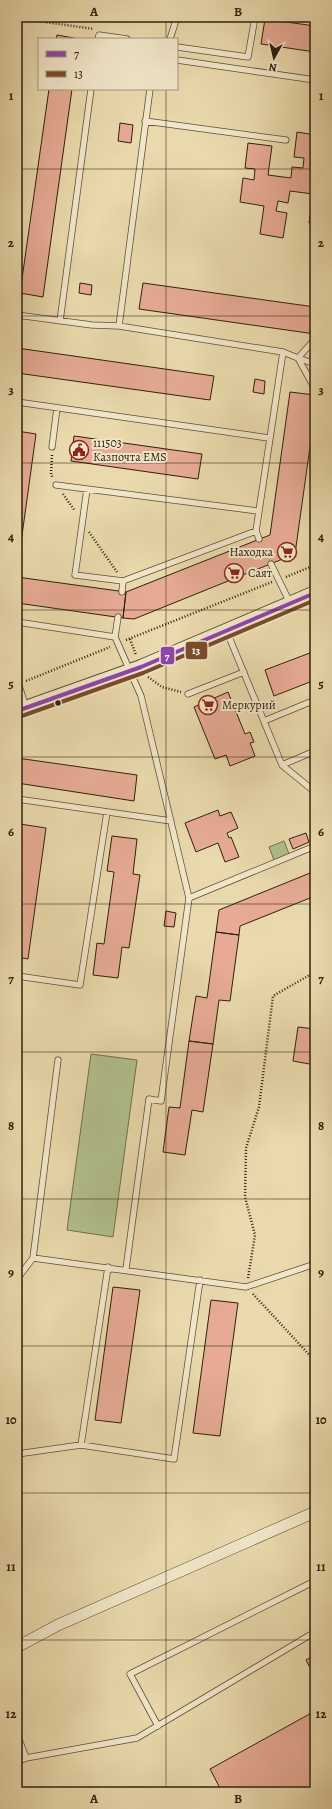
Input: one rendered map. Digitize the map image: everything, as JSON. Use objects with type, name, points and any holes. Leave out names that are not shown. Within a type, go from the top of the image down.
[{"type":"street","points":[[22,710],[136,669],[315,593]]},
{"type":"street","points":[[17,1647],[58,1625],[315,1512]]},
{"type":"lane","points":[[170,38],[177,17]]},
{"type":"lane","points":[[178,47],[248,57],[255,17]]},
{"type":"lane","points":[[98,37],[112,38]]},
{"type":"lane","points":[[178,60],[315,80]]},
{"type":"lane","points":[[60,321],[91,90]]},
{"type":"lane","points":[[119,326],[150,90]]},
{"type":"lane","points":[[145,121],[286,140]]},
{"type":"lane","points":[[17,315],[92,325],[119,326],[283,352],[315,364]]},
{"type":"lane","points":[[298,358],[315,339]]},
{"type":"lane","points":[[259,539],[256,531],[258,511],[283,352]]},
{"type":"lane","points":[[298,358],[315,389]]},
{"type":"lane","points":[[17,402],[269,438]]},
{"type":"lane","points":[[52,447],[57,408]]},
{"type":"lane","points":[[56,485],[258,511]]},
{"type":"lane","points":[[87,489],[75,575],[123,580],[256,531]]},
{"type":"lane","points":[[271,564],[290,604]]},
{"type":"lane","points":[[122,592],[123,580]]},
{"type":"lane","points":[[118,617],[115,637],[118,644],[136,669],[141,696],[189,898],[161,1101],[149,1099],[126,1269]]},
{"type":"lane","points":[[17,622],[115,637]]},
{"type":"lane","points":[[227,630],[282,765],[315,792]]},
{"type":"lane","points":[[188,694],[244,672]]},
{"type":"lane","points":[[18,681],[22,710]]},
{"type":"lane","points":[[264,721],[315,700]]},
{"type":"lane","points":[[282,765],[315,752]]},
{"type":"lane","points":[[17,799],[171,821]]},
{"type":"lane","points":[[17,976],[80,985],[107,812]]},
{"type":"lane","points":[[189,898],[315,846]]},
{"type":"lane","points":[[17,1279],[33,1258],[58,1060]]},
{"type":"lane","points":[[33,1258],[126,1269],[246,1287],[315,1264]]},
{"type":"lane","points":[[81,1445],[108,1267]]},
{"type":"lane","points":[[17,1454],[81,1445],[174,1459],[200,1280]]},
{"type":"lane","points":[[158,1726],[130,1674],[315,1581]]},
{"type":"lane","points":[[17,1762],[26,1758],[137,1738],[315,1632]]},
{"type":"lane","points":[[17,1734],[26,1758]]},
{"type":"path","points":[[44,17],[44,22]]},
{"type":"path","points":[[17,18],[96,29],[98,37]]},
{"type":"path","points":[[18,681],[118,644],[315,565]]},
{"type":"path","points":[[130,639],[136,669],[162,687],[188,694]]},
{"type":"path","points":[[315,972],[273,996],[259,1107],[246,1148],[245,1197],[255,1235],[246,1287],[315,1361]]},
{"type":"green space","points":[[284,841],[289,854],[274,860],[269,847]]},
{"type":"green space","points":[[91,1054],[137,1060],[113,1237],[67,1230]]},
{"type":"building","points":[[265,19],[315,26],[315,52],[261,44]]},
{"type":"building","points":[[57,35],[74,38],[56,38]]},
{"type":"building","points":[[49,90],[72,90],[43,297],[20,293]]},
{"type":"building","points":[[120,123],[133,125],[131,143],[118,141]]},
{"type":"building","points":[[297,132],[315,135],[315,224],[309,223],[313,194],[290,191],[288,203],[278,201],[276,211],[287,213],[283,238],[260,234],[264,206],[240,202],[243,178],[254,180],[255,169],[245,168],[248,143],[272,146],[268,175],[291,178],[292,167],[303,168],[304,158],[294,157]]},
{"type":"building","points":[[80,283],[92,285],[91,295],[79,293]]},
{"type":"building","points":[[143,283],[315,307],[315,334],[139,309]]},
{"type":"building","points":[[17,348],[214,376],[210,400],[17,373]]},
{"type":"building","points":[[255,379],[265,381],[264,394],[253,392]]},
{"type":"building","points":[[290,392],[315,395],[315,411],[295,554],[134,619],[123,618],[126,592],[270,535]]},
{"type":"building","points":[[17,431],[36,434],[20,550],[17,550]]},
{"type":"building","points":[[74,436],[202,454],[198,479],[71,461]]},
{"type":"building","points":[[17,577],[126,592],[123,618],[17,603]]},
{"type":"building","points":[[315,651],[315,680],[274,696],[265,670]]},
{"type":"building","points":[[228,692],[245,734],[250,732],[254,742],[250,743],[255,756],[230,766],[226,755],[215,759],[194,707]]},
{"type":"building","points":[[17,758],[137,775],[134,801],[17,783]]},
{"type":"building","points":[[218,810],[220,816],[231,812],[238,828],[227,833],[229,838],[231,837],[239,857],[225,862],[218,843],[196,852],[185,823]]},
{"type":"building","points":[[20,824],[46,828],[28,959],[17,957],[17,850]]},
{"type":"building","points":[[306,833],[309,842],[293,849],[289,839]]},
{"type":"building","points":[[112,836],[137,839],[133,874],[140,875],[129,948],[122,947],[118,978],[93,975],[97,943],[104,944],[114,872],[107,871]]},
{"type":"building","points":[[315,871],[315,896],[240,926],[239,935],[216,932],[219,910]]},
{"type":"building","points":[[166,911],[176,913],[174,927],[164,926]]},
{"type":"building","points":[[216,932],[239,935],[230,1001],[219,1000],[213,1044],[189,1041],[196,996],[207,998]]},
{"type":"building","points":[[298,1027],[315,1029],[315,1065],[293,1061]]},
{"type":"building","points":[[189,1041],[213,1044],[203,1112],[192,1110],[185,1155],[163,1152],[169,1107],[180,1108]]},
{"type":"building","points":[[113,1287],[140,1290],[121,1423],[95,1420]]},
{"type":"building","points":[[211,1300],[238,1303],[220,1436],[193,1433]]},
{"type":"building","points":[[315,1655],[315,1677],[306,1660]]},
{"type":"building","points":[[315,1711],[315,1792],[222,1792],[210,1769]]},
{"type":"transit line","name":"7","points":[[17,711],[141,667],[315,593]]},
{"type":"transit line","name":"13","points":[[19,717],[143,673],[315,600]]},
{"type":"place","name":"111503 Казпочта EMS","points":[[79,450]]},
{"type":"place","name":"Находка","points":[[287,552]]},
{"type":"place","name":"Саят","points":[[234,573]]},
{"type":"place","name":"Меркурий","points":[[208,705]]}]
